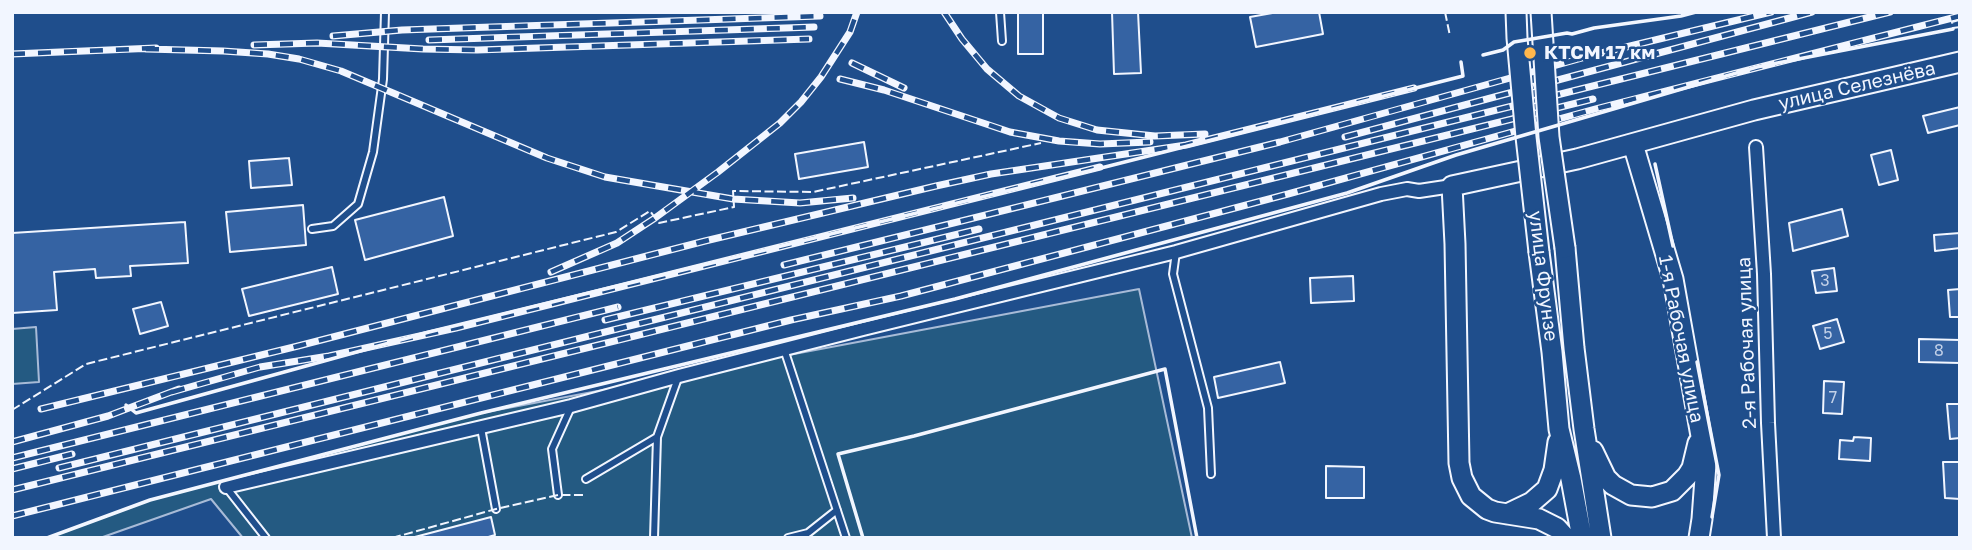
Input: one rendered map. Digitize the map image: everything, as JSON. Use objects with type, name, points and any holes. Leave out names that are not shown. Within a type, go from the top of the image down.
[{"type":"main road","name":"улица Фрунзе","points":[[1516,12],[1526,137],[1559,429],[1582,538]]},
{"type":"main road","name":"улица Фрунзе","points":[[1541,12],[1549,137],[1565,248],[1584,429],[1601,538]]},
{"type":"main road","name":"улица Селезнёва","points":[[1452,186],[1577,159],[1754,110],[1960,62]]},
{"type":"main road","name":"1-я Рабочая улица","points":[[1633,144],[1673,279],[1706,464],[1699,538]]},
{"type":"main road","points":[[1452,186],[1462,478],[1471,496],[1478,503],[1496,512],[1539,519],[1556,528],[1566,538]]},
{"type":"main road","points":[[1506,514],[1532,502],[1547,489],[1554,470],[1559,429]]},
{"type":"main road","points":[[1584,429],[1606,478],[1622,491],[1642,498],[1662,495],[1680,484],[1692,468],[1700,435]]},
{"type":"street","name":"2-я Рабочая улица","points":[[1756,147],[1764,274],[1774,538]]},
{"type":"street","points":[[226,487],[571,406],[784,349],[1176,252],[1381,194],[1452,186]]},
{"type":"lane","points":[[312,229],[333,226],[358,204],[373,152],[383,79],[385,12]]},
{"type":"lane","points":[[1000,12],[1002,41]]},
{"type":"lane","points":[[1176,252],[1173,274],[1208,408],[1211,474]]},
{"type":"lane","points":[[784,349],[846,538]]},
{"type":"lane","points":[[654,538],[657,437],[679,376]]},
{"type":"lane","points":[[558,495],[552,449],[571,406]]},
{"type":"lane","points":[[481,428],[496,509]]},
{"type":"lane","points":[[586,479],[657,437]]},
{"type":"lane","points":[[226,487],[266,538]]},
{"type":"lane","points":[[788,538],[808,533],[837,510]]},
{"type":"shaded area","points":[[1139,289],[1192,538],[243,538],[211,499],[100,538],[47,538],[150,500],[481,413]]},
{"type":"shaded area","points":[[36,327],[39,382],[12,384],[12,329]]},
{"type":"building","points":[[1018,12],[1043,12],[1043,54],[1018,54]]},
{"type":"building","points":[[1112,12],[1138,12],[1141,73],[1114,74]]},
{"type":"building","points":[[1278,12],[1319,12],[1323,34],[1256,47],[1250,17]]},
{"type":"building","points":[[1960,107],[1960,125],[1928,133],[1923,116]]},
{"type":"building","points":[[864,142],[868,167],[799,179],[795,154]]},
{"type":"building","points":[[1891,150],[1898,180],[1879,185],[1871,155]]},
{"type":"building","points":[[289,158],[292,185],[251,188],[249,161]]},
{"type":"building","points":[[444,197],[453,236],[365,260],[355,220]]},
{"type":"building","points":[[303,205],[306,245],[230,252],[226,212]]},
{"type":"building","points":[[1842,209],[1848,236],[1793,251],[1789,223]]},
{"type":"building","points":[[185,222],[188,263],[130,266],[131,276],[96,278],[95,269],[54,272],[57,310],[12,313],[12,233]]},
{"type":"building","points":[[1960,233],[1960,248],[1935,251],[1934,235]]},
{"type":"building","points":[[332,267],[338,294],[249,316],[242,289]]},
{"type":"building","points":[[1834,268],[1837,291],[1816,293],[1812,271]]},
{"type":"building","points":[[1353,276],[1354,301],[1311,303],[1310,278]]},
{"type":"building","points":[[1960,289],[1960,317],[1950,317],[1948,290]]},
{"type":"building","points":[[161,302],[168,326],[140,334],[133,309]]},
{"type":"building","points":[[1837,319],[1844,342],[1820,349],[1813,326]]},
{"type":"building","points":[[1919,339],[1960,340],[1960,363],[1919,362]]},
{"type":"building","points":[[1280,362],[1285,383],[1218,398],[1214,377]]},
{"type":"building","points":[[1824,381],[1844,382],[1842,414],[1823,413]]},
{"type":"building","points":[[1947,404],[1960,404],[1960,438],[1950,439]]},
{"type":"building","points":[[1854,437],[1871,438],[1870,461],[1839,459],[1840,440],[1853,441]]},
{"type":"building","points":[[1943,462],[1960,462],[1960,499],[1945,498]]},
{"type":"building","points":[[1326,466],[1364,467],[1364,498],[1326,498]]},
{"type":"building","points":[[491,517],[495,535],[485,538],[411,538]]},
{"type":"railway","points":[[551,272],[617,243],[718,172],[780,123],[821,77],[850,32],[857,12]]},
{"type":"railway","points":[[944,12],[987,69],[1019,96],[1059,118],[1097,130],[1155,136],[1205,134]]},
{"type":"railway","points":[[784,265],[1280,142],[1593,55],[1771,12]]},
{"type":"railway","points":[[1345,137],[1812,12]]},
{"type":"railway","points":[[59,468],[1890,12]]},
{"type":"railway","points":[[333,36],[402,30],[820,16]]},
{"type":"railway","points":[[12,516],[791,320],[901,296],[1288,194],[1595,109],[1960,16]]},
{"type":"railway","points":[[429,40],[814,27]]},
{"type":"railway","points":[[254,45],[317,43],[477,50],[809,39]]},
{"type":"railway","points":[[12,54],[156,48]]},
{"type":"railway","points":[[146,49],[223,51],[299,59],[341,71],[547,158],[605,177],[733,199],[800,203],[853,198]]},
{"type":"railway","points":[[852,63],[904,88]]},
{"type":"railway","points":[[840,79],[884,90],[1010,132],[1059,141],[1100,144],[1150,142]]},
{"type":"railway","points":[[41,409],[705,241],[936,186],[991,174],[1186,145],[1414,88]]},
{"type":"railway","points":[[12,490],[1593,99]]},
{"type":"railway","points":[[172,392],[260,367],[329,356],[456,328],[1100,167]]},
{"type":"railway","points":[[605,320],[979,229]]},
{"type":"railway","points":[[12,458],[618,307]]},
{"type":"railway","points":[[12,442],[108,416],[179,389]]},
{"type":"railway","points":[[12,469],[72,454]]},
{"type":"fence","points":[[1445,12],[1450,36]]},
{"type":"fence","points":[[1959,20],[1952,22],[1953,28],[1960,27]]},
{"type":"fence","points":[[12,410],[86,364],[616,232],[650,211],[659,223],[734,207],[733,191],[813,192],[1041,143]]},
{"type":"fence","points":[[392,538],[558,495],[585,495]]},
{"type":"wall","points":[[1483,55],[1503,50],[1514,42],[1696,12]]},
{"type":"wall","points":[[1700,12],[1708,12]]},
{"type":"wall","points":[[47,538],[150,500],[481,413],[955,299],[1347,193],[1456,155],[1757,67],[1953,29]]},
{"type":"wall","points":[[126,405],[136,413],[429,332],[1105,167],[1463,76],[1461,62]]},
{"type":"wall","points":[[1655,164],[1673,246]]},
{"type":"wall","points":[[1697,362],[1719,475],[1712,517]]},
{"type":"wall","points":[[863,538],[838,454],[1165,369],[1197,538]]},
{"type":"place","name":"КТСМ 17 км","points":[[1530,53]]}]
